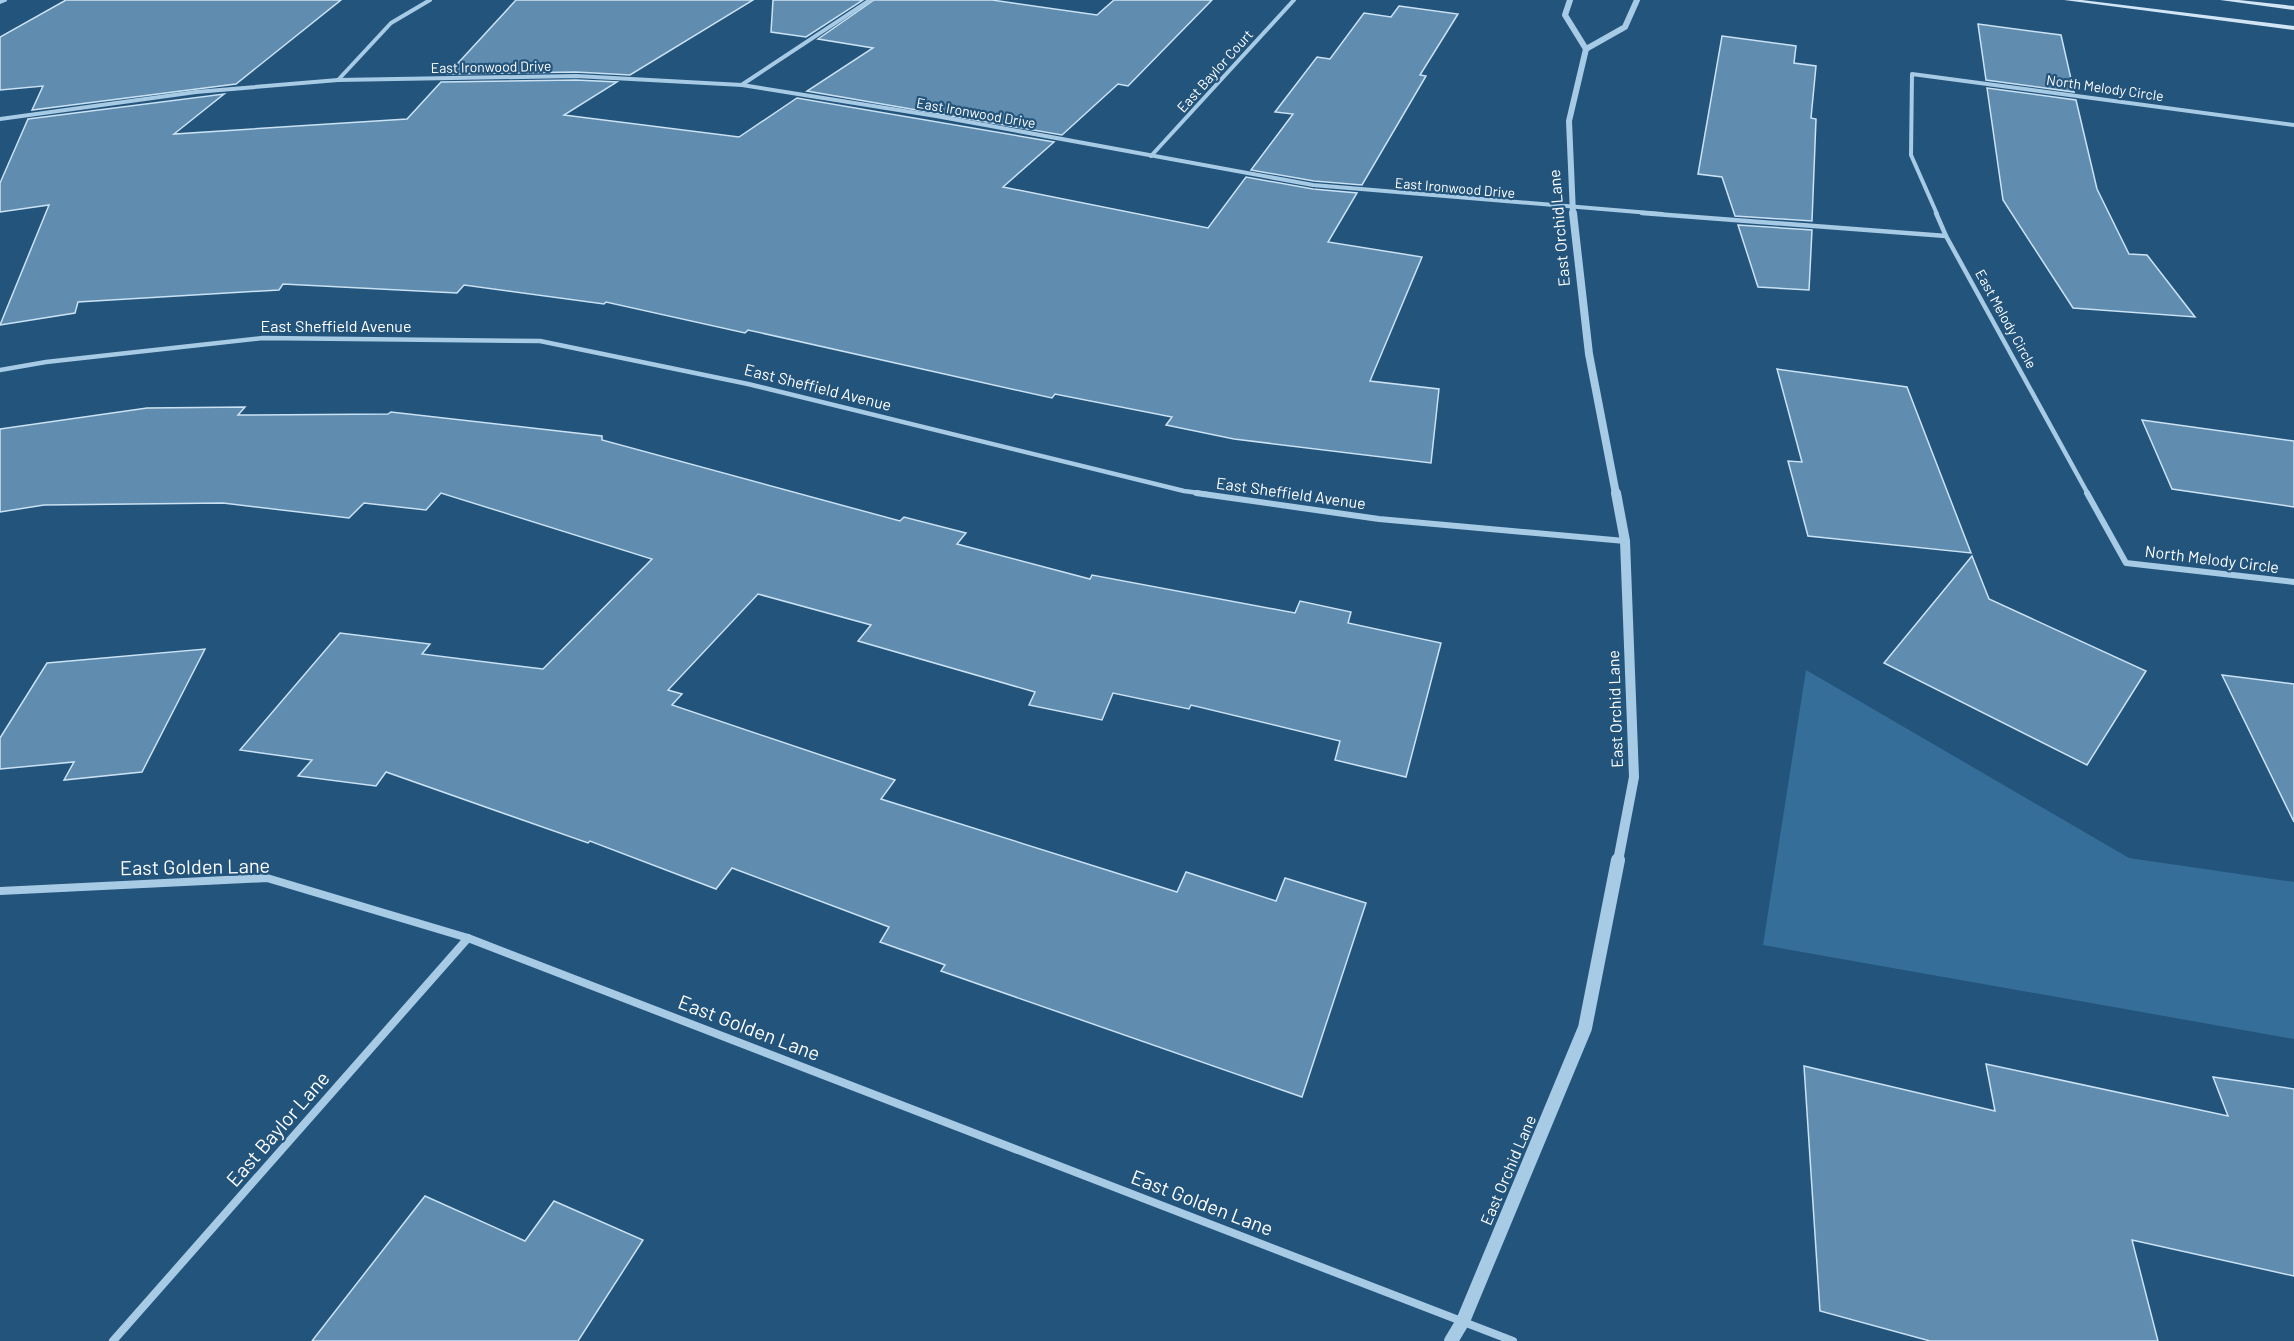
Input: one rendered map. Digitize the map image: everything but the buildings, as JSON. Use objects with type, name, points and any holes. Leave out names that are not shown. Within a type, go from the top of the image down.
[{"type":"main road","points":[[2067,0],[2294,28]]},
{"type":"main road","points":[[2223,0],[2294,8]]},
{"type":"street","points":[[0,2],[5,0]]},
{"type":"street","points":[[338,80],[391,23],[430,0]]},
{"type":"street","points":[[742,85],[870,0]]},
{"type":"street","name":"East Baylor Court","points":[[1151,156],[1294,0]]},
{"type":"street","points":[[1570,0],[1565,15],[1586,49],[1625,27],[1637,0]]},
{"type":"street","name":"East Orchid Lane","points":[[1451,1341],[1463,1321],[1585,1028],[1634,777],[1625,541],[1589,354],[1572,207],[1569,121],[1586,49]]},
{"type":"street","name":"North Melody Circle","points":[[1912,74],[2294,125]]},
{"type":"street","name":"East Melody Circle","points":[[1912,74],[1911,155],[1946,236],[2126,563]]},
{"type":"street","name":"East Ironwood Drive","points":[[0,119],[196,92],[338,80],[576,76],[742,85],[936,116],[1313,185],[1946,236]]},
{"type":"street","name":"East Sheffield Avenue","points":[[0,370],[46,362],[263,338],[540,341],[748,384],[1184,491],[1379,519],[1625,541]]},
{"type":"street","name":"North Melody Circle","points":[[2126,563],[2294,582]]},
{"type":"street","name":"East Golden Lane","points":[[0,891],[267,878],[468,938],[1514,1341]]},
{"type":"street","name":"East Baylor Lane","points":[[113,1341],[468,938]]},
{"type":"shaded area","points":[[1806,670],[2129,858],[2294,882],[2294,1039],[1763,945]]}]
